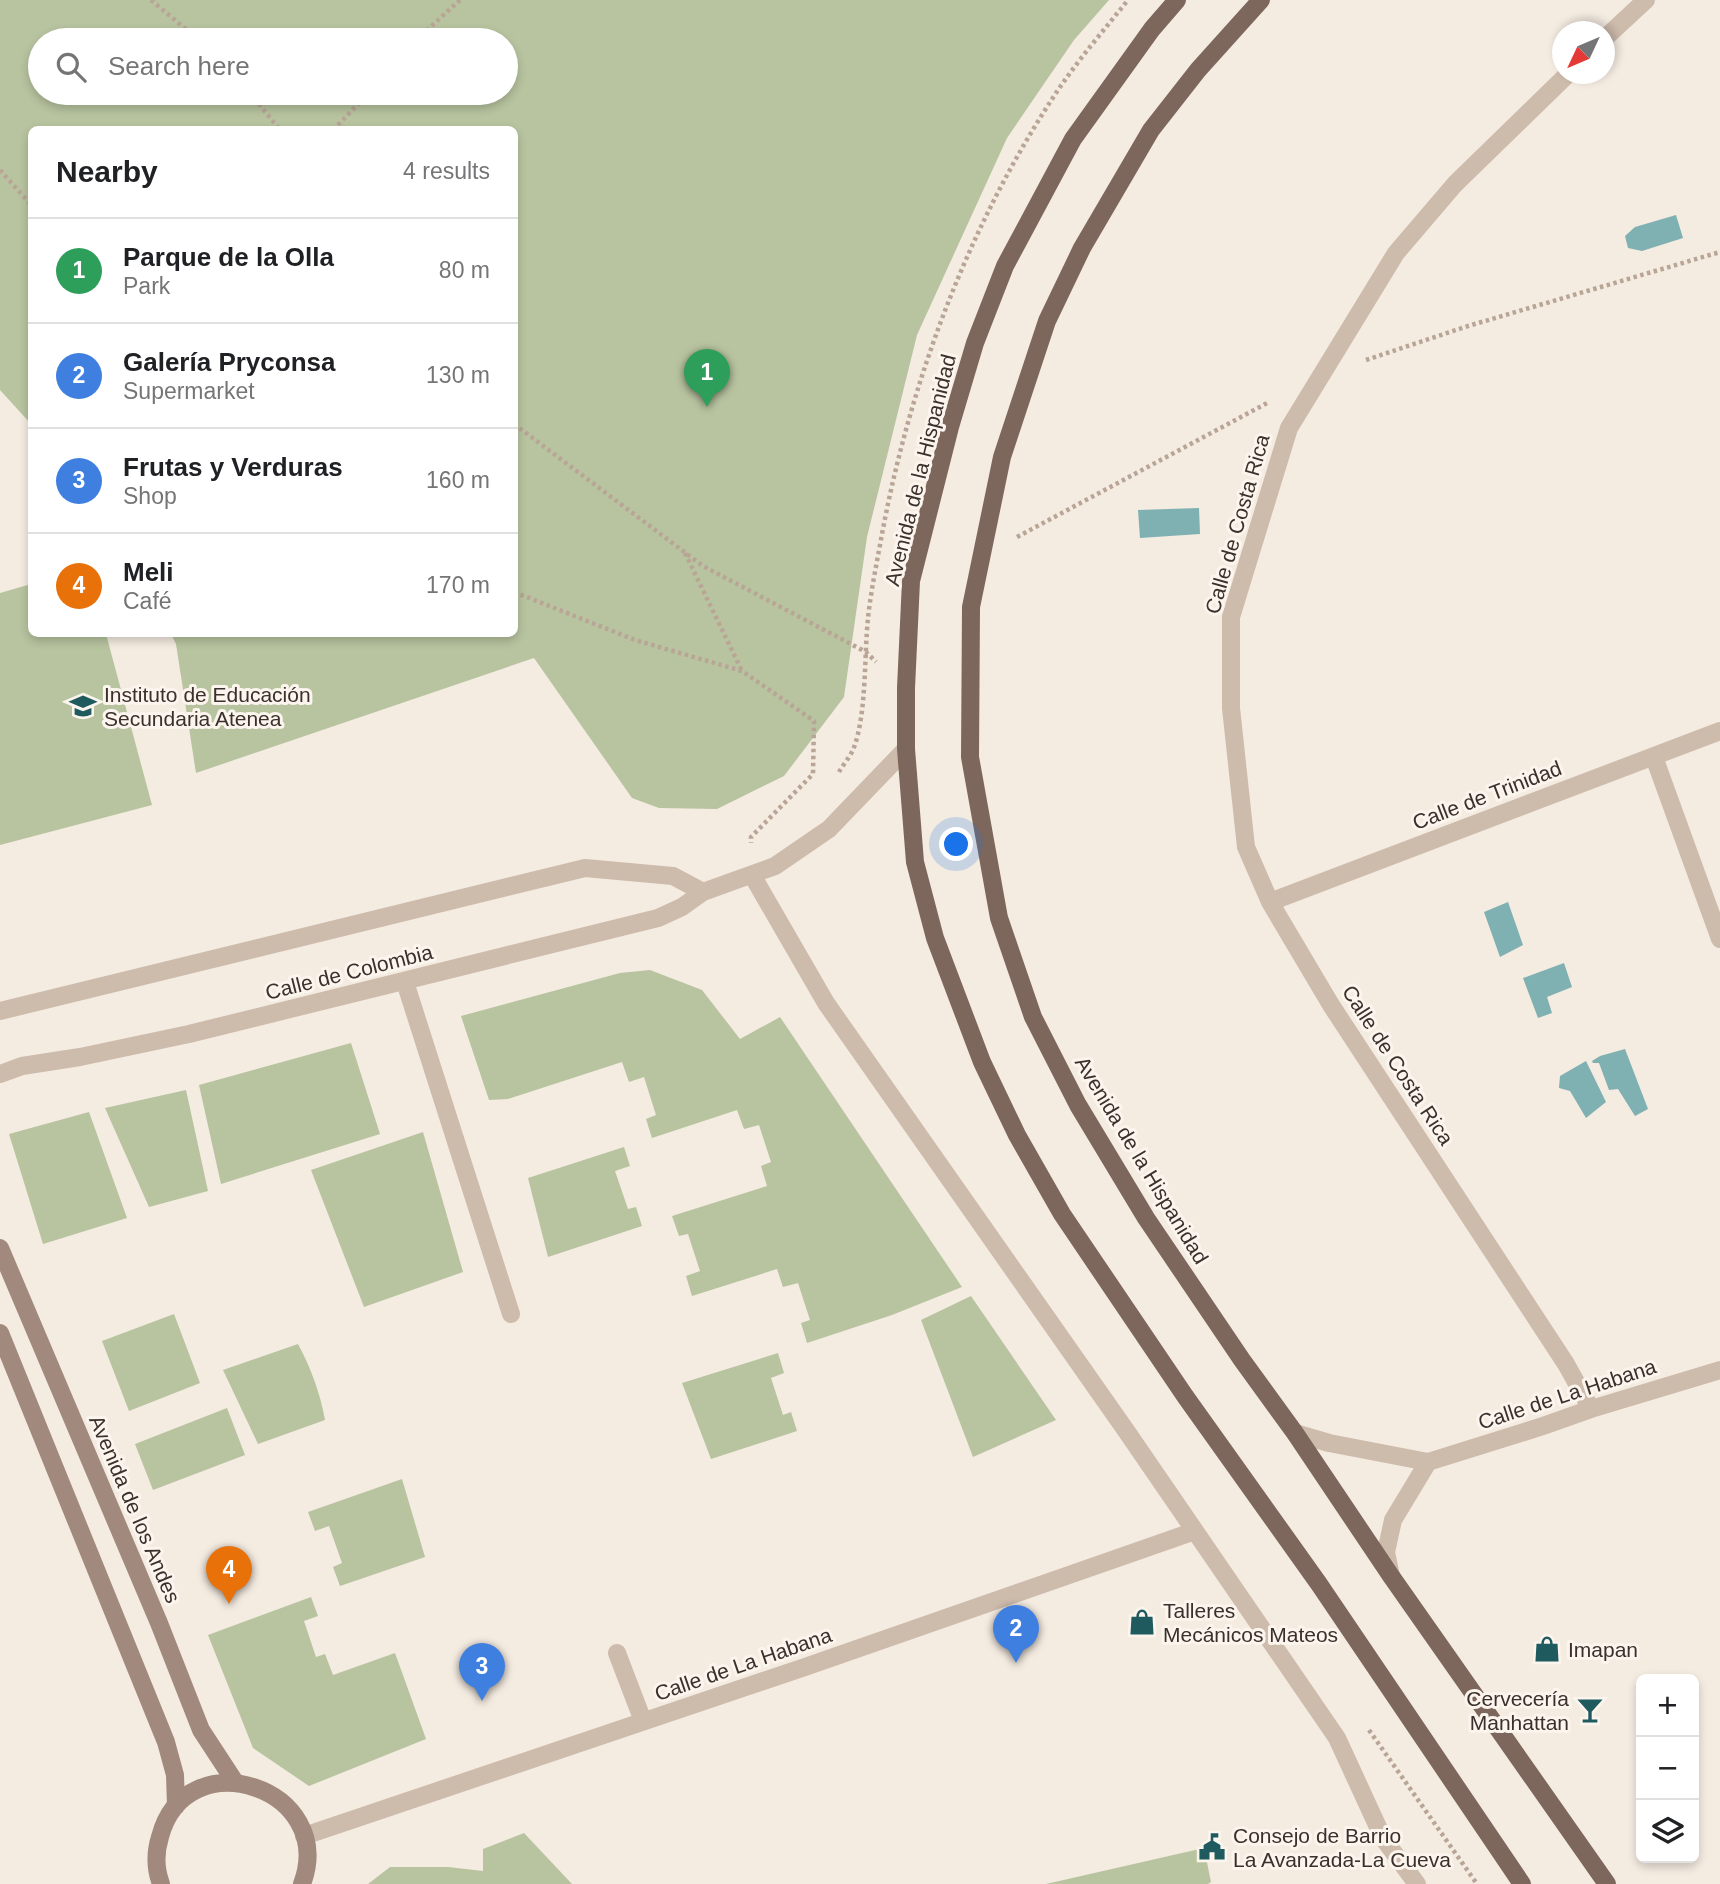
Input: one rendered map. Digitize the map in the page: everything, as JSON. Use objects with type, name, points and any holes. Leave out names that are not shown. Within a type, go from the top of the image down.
[{"type":"main road","name":"Avenida de la Hispanidad","points":[[1177,0],[1152,29],[1073,139],[1005,266],[975,343],[950,427],[911,582],[906,749],[915,862],[935,938],[982,1062],[1017,1135],[1062,1214],[1169,1373],[1319,1584],[1522,1884]]},
{"type":"main road","name":"Avenida de la Hispanidad","points":[[1261,0],[1198,70],[1152,130],[1082,248],[1047,321],[1002,457],[971,607],[970,757],[999,918],[1033,1017],[1078,1105],[1146,1218],[1391,1577],[1607,1884]]},
{"type":"main road","name":"Avenida de los Andes","points":[[0,1248],[201,1730],[235,1782]]},
{"type":"main road","points":[[0,1333],[166,1742],[176,1775],[176,1806]]},
{"type":"main road","points":[[161,1884],[156,1851],[162,1827],[176,1806],[193,1792],[213,1784],[235,1782],[258,1787],[278,1798],[294,1816],[304,1836],[307,1859],[302,1884]]},
{"type":"street","points":[[1615,29],[1646,0]]},
{"type":"street","name":"Calle de Costa Rica","points":[[1558,84],[1455,184],[1396,253],[1289,428],[1231,617],[1231,708],[1246,847],[1270,902],[1331,1005],[1566,1364],[1591,1409]]},
{"type":"street","name":"Calle de Trinidad","points":[[1270,902],[1720,731]]},
{"type":"street","name":"Calle de Colombia","points":[[0,1074],[22,1066],[189,1034],[658,918],[703,892],[775,866],[829,829],[906,749]]},
{"type":"street","points":[[1654,757],[1720,939]]},
{"type":"street","name":"Calle de Colombia","points":[[0,1010],[585,868],[673,876],[703,892]]},
{"type":"street","points":[[752,875],[826,1003],[1337,1738],[1383,1838],[1417,1884]]},
{"type":"street","points":[[405,982],[511,1314]]},
{"type":"street","name":"Calle de La Habana","points":[[1295,1433],[1329,1443],[1428,1462],[1720,1370]]},
{"type":"street","points":[[1391,1577],[1387,1552],[1393,1520],[1428,1462]]},
{"type":"street","name":"Calle de La Habana","points":[[304,1836],[1195,1531]]},
{"type":"street","points":[[617,1653],[643,1721]]},
{"type":"path","points":[[151,0],[185,28]]},
{"type":"path","points":[[429,28],[460,0]]},
{"type":"path","points":[[260,105],[277,126]]},
{"type":"path","points":[[337,126],[357,105]]},
{"type":"path","points":[[0,170],[28,202]]},
{"type":"path","points":[[518,427],[703,566],[866,652],[906,688]]},
{"type":"path","points":[[685,552],[741,671]]},
{"type":"path","points":[[518,594],[635,640],[741,671],[814,721],[813,774],[751,837],[752,875]]},
{"type":"green space","points":[[0,0],[1109,0],[1074,40],[1007,138],[917,335],[867,537],[844,697],[784,776],[717,809],[659,808],[632,798],[534,658],[196,773],[176,644],[172,637],[518,637],[518,126],[28,126],[28,421],[0,390]]},
{"type":"green space","points":[[28,585],[28,637],[107,637],[152,805],[0,845],[0,593]]},
{"type":"green space","points":[[650,970],[702,990],[740,1039],[780,1017],[962,1287],[892,1315],[807,1343],[801,1323],[810,1320],[798,1283],[783,1287],[777,1269],[692,1296],[686,1276],[700,1271],[688,1234],[679,1236],[672,1216],[767,1186],[761,1166],[771,1162],[759,1125],[744,1129],[737,1110],[652,1138],[646,1119],[656,1115],[644,1077],[629,1082],[622,1062],[508,1099],[489,1100],[461,1016],[620,973]]},
{"type":"green space","points":[[351,1043],[380,1134],[221,1184],[199,1085]]},
{"type":"green space","points":[[186,1090],[208,1191],[149,1207],[105,1108]]},
{"type":"green space","points":[[89,1112],[127,1218],[43,1244],[9,1134]]},
{"type":"green space","points":[[423,1132],[463,1272],[364,1307],[311,1170]]},
{"type":"green space","points":[[624,1147],[630,1166],[615,1171],[628,1209],[636,1207],[642,1226],[548,1257],[528,1178]]},
{"type":"green space","points":[[971,1296],[1056,1420],[973,1457],[921,1320]]},
{"type":"green space","points":[[174,1314],[200,1383],[129,1411],[102,1341]]},
{"type":"green space","points":[[298,1344],[321,1400],[325,1420],[258,1444],[223,1370]]},
{"type":"green space","points":[[778,1353],[784,1373],[771,1378],[783,1415],[791,1412],[797,1431],[711,1459],[682,1383]]},
{"type":"green space","points":[[227,1408],[245,1455],[153,1490],[135,1444]]},
{"type":"green space","points":[[402,1479],[425,1557],[340,1586],[333,1567],[342,1563],[329,1526],[315,1531],[308,1512]]},
{"type":"green space","points":[[311,1597],[318,1616],[304,1621],[316,1657],[325,1654],[333,1675],[395,1653],[426,1739],[309,1786],[253,1748],[208,1635]]},
{"type":"green space","points":[[524,1833],[572,1884],[368,1884],[390,1867],[448,1867],[483,1871],[483,1849]]},
{"type":"green space","points":[[1204,1848],[1211,1882],[1208,1884],[1046,1884]]},
{"type":"water","points":[[1676,215],[1683,238],[1642,251],[1628,248],[1625,236],[1635,227]]},
{"type":"water","points":[[1199,508],[1200,534],[1140,538],[1138,510]]},
{"type":"water","points":[[1508,902],[1523,945],[1500,957],[1484,912]]},
{"type":"water","points":[[1564,963],[1572,987],[1547,997],[1552,1013],[1538,1018],[1523,978]]},
{"type":"water","points":[[1625,1049],[1648,1109],[1635,1116],[1618,1089],[1609,1090],[1599,1063],[1592,1061]]},
{"type":"water","points":[[1586,1061],[1606,1102],[1586,1118],[1570,1091],[1559,1088],[1560,1076]]},
{"type":"place","name":"Parque de la Olla","points":[[707,407]]},
{"type":"place","name":"Instituto de Educación Secundaria Atenea","points":[[83,706]]},
{"type":"place","name":"Meli","points":[[229,1604]]},
{"type":"place","name":"Talleres Mecánicos Mateos","points":[[1142,1622]]},
{"type":"place","name":"Imapan","points":[[1547,1649]]},
{"type":"place","name":"Galería Pryconsa","points":[[1016,1663]]},
{"type":"place","name":"Frutas y Verduras","points":[[482,1701]]},
{"type":"place","name":"Cervecería Manhattan","points":[[1590,1710]]},
{"type":"place","name":"Consejo de Barrio La Avanzada-La Cueva","points":[[1212,1847]]}]
